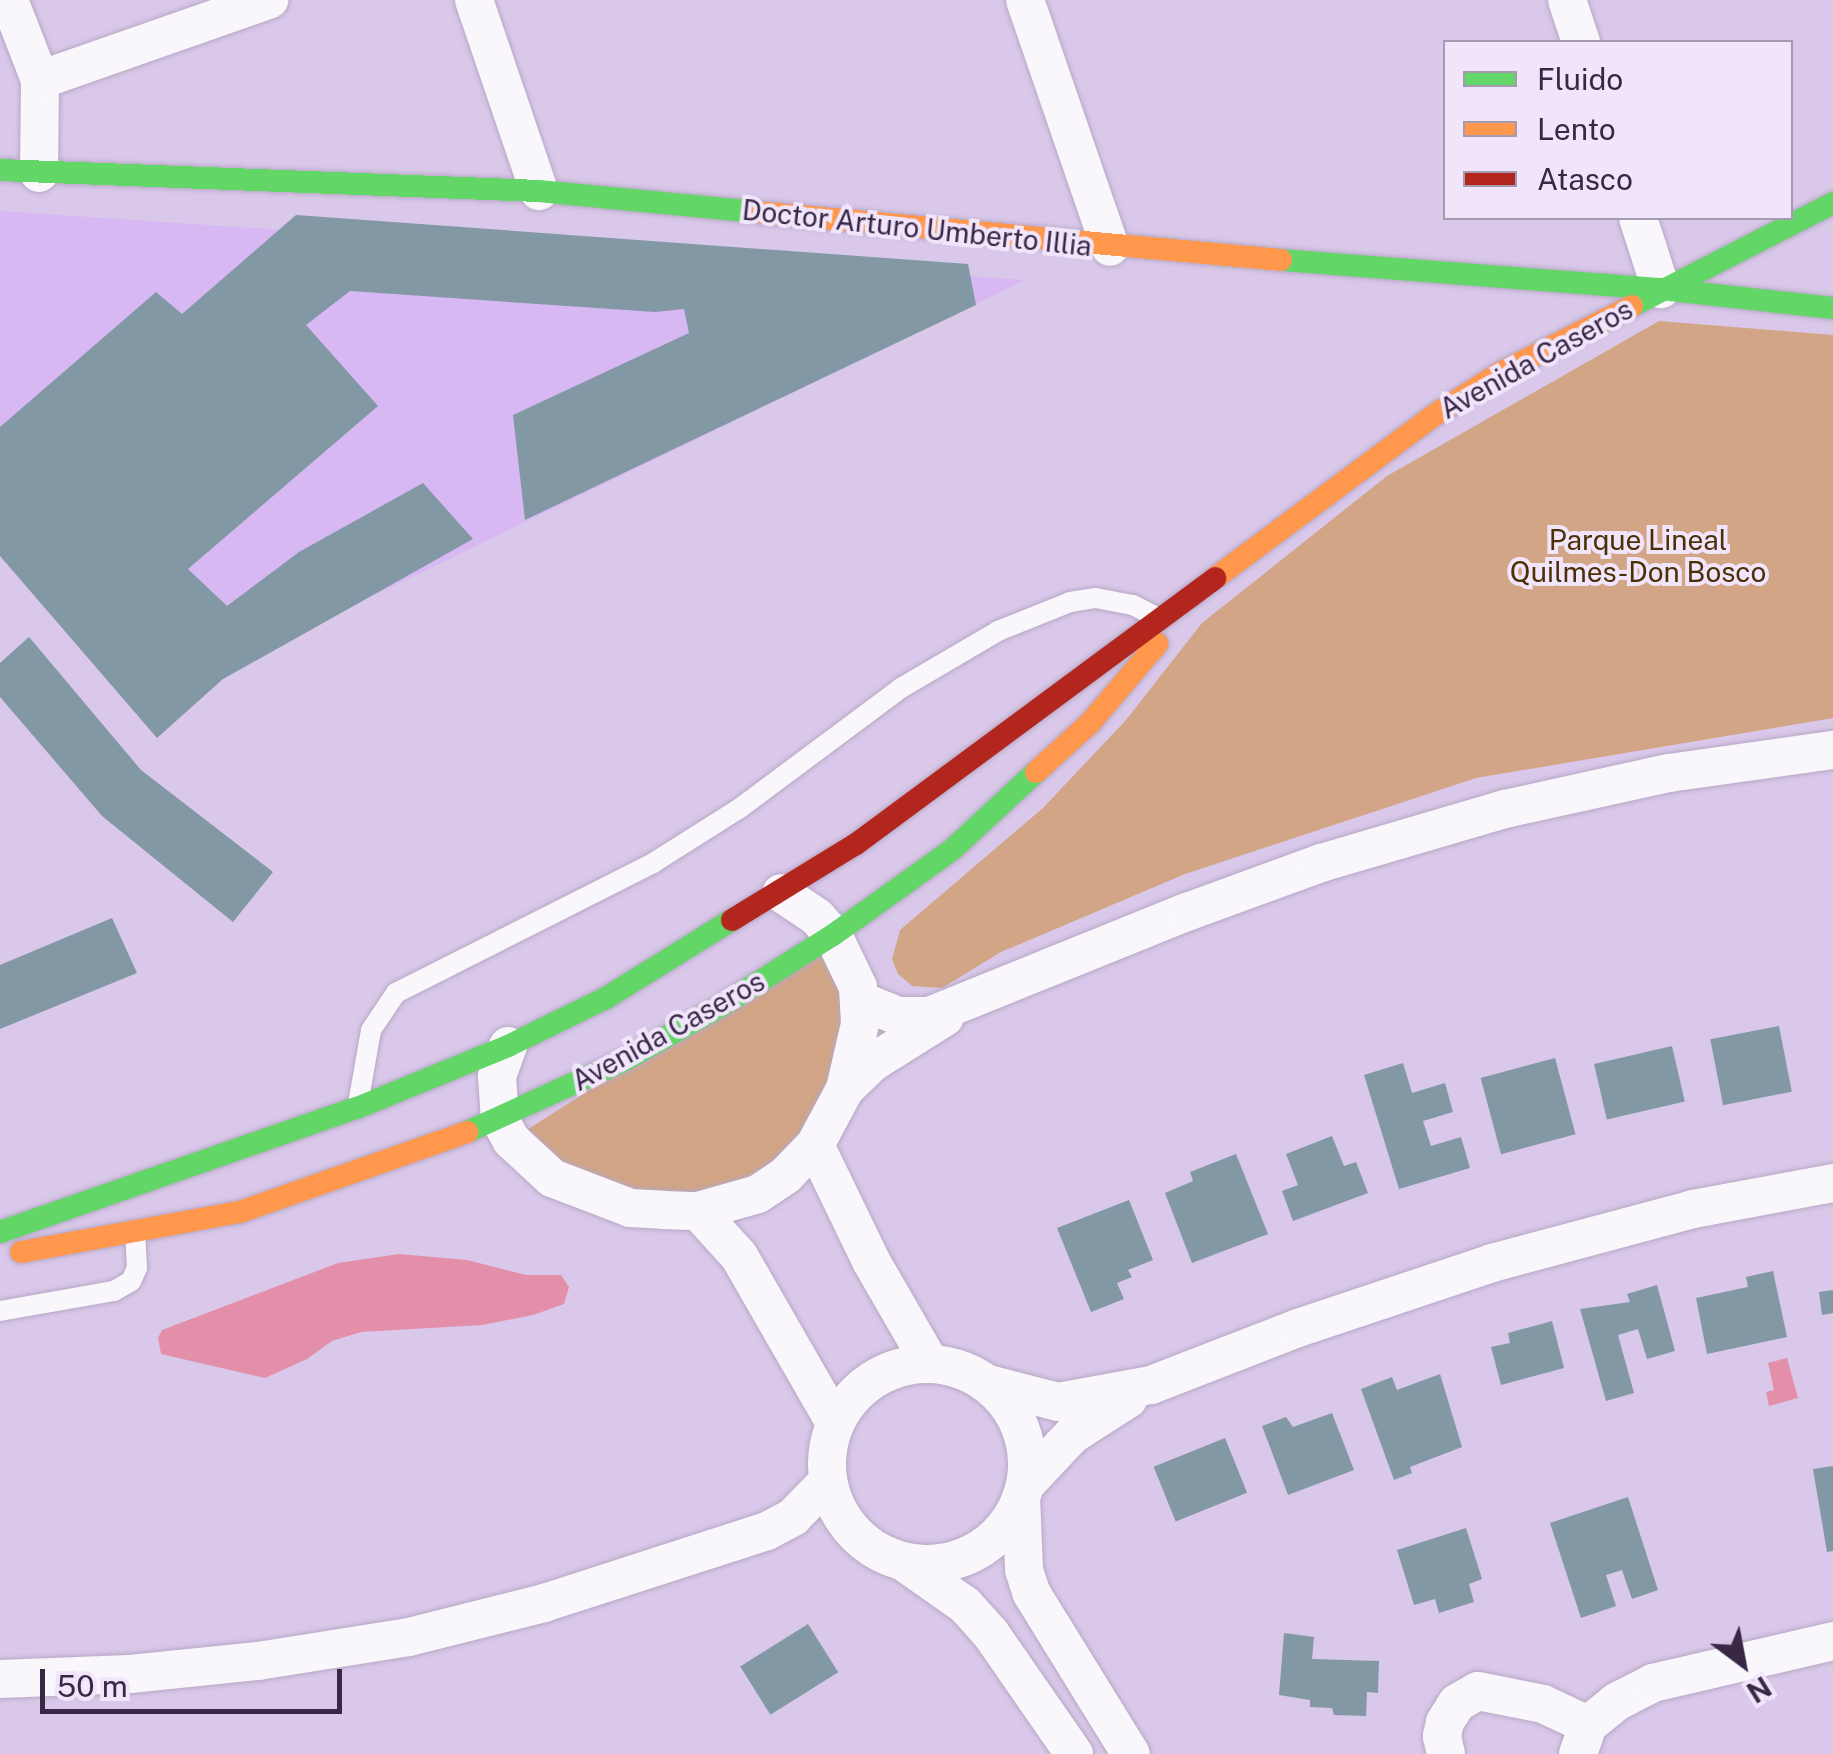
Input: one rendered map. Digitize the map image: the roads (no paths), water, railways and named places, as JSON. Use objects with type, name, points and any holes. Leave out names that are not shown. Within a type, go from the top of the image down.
[{"type":"street","points":[[9,0],[40,80],[38,173]]},
{"type":"street","points":[[40,80],[269,0]]},
{"type":"street","points":[[474,0],[539,190]]},
{"type":"street","points":[[1025,0],[1110,247]]},
{"type":"street","points":[[1568,0],[1580,40]]},
{"type":"street","name":"Doctor Arturo Umberto Illia","points":[[0,170],[539,190],[1110,247],[1661,289],[1833,308]]},
{"type":"street","name":"Avenida Caseros","points":[[0,1232],[358,1108],[508,1046],[606,998],[782,893],[928,791],[1157,617],[1436,414],[1500,373],[1833,204]]},
{"type":"street","points":[[1639,220],[1661,289]]},
{"type":"street","name":"Avenida Caseros","points":[[0,1256],[240,1212],[500,1120],[641,1051],[833,935],[926,870],[1032,781],[1090,724],[1210,582]]},
{"type":"street","points":[[858,994],[898,1016],[930,1016],[978,1000],[1187,912],[1321,863],[1487,814],[1669,773],[1833,750]]},
{"type":"street","points":[[858,994],[883,923],[926,870]]},
{"type":"street","points":[[508,1046],[497,1076],[500,1120],[528,1158],[552,1178],[630,1208],[698,1211],[758,1194],[786,1175],[815,1145],[846,1088],[860,1024],[858,994],[833,935],[818,916],[782,893]]},
{"type":"street","points":[[846,1088],[911,1036],[978,1000]]},
{"type":"street","points":[[429,1148],[475,1144],[528,1158]]},
{"type":"street","points":[[815,1145],[871,1260],[930,1363]]},
{"type":"street","points":[[1074,1754],[991,1634],[965,1605],[851,1530],[828,1481],[827,1452],[835,1424],[851,1398],[873,1379],[900,1368],[930,1363],[960,1369],[988,1384],[1058,1402],[1151,1385],[1298,1328],[1492,1263],[1693,1209],[1833,1183]]},
{"type":"street","points":[[698,1211],[739,1256],[835,1424]]},
{"type":"street","points":[[988,1384],[1008,1404],[1021,1428],[1027,1456],[1023,1491],[1024,1570],[1032,1594],[1131,1754]]},
{"type":"street","points":[[767,1532],[803,1530],[930,1564],[959,1559],[986,1545],[1007,1524],[1023,1491],[1072,1435],[1151,1385]]},
{"type":"street","points":[[0,1679],[130,1674],[329,1652],[544,1603],[767,1532],[793,1517],[828,1481]]},
{"type":"street","points":[[1446,1754],[1442,1736],[1445,1722],[1457,1703],[1478,1691],[1543,1704],[1583,1739],[1616,1702],[1653,1683],[1833,1641]]},
{"type":"lane","points":[[358,1108],[360,1074],[371,1030],[396,994],[573,908],[653,863],[740,808],[901,688],[998,631],[1070,602],[1096,598],[1133,605],[1157,617]]},
{"type":"lane","points":[[0,1311],[114,1291],[131,1281],[137,1268],[135,1234]]},
{"type":"park label","name":"Parque Lineal Quilmes-Don Bosco","points":[[1638,556]]}]
